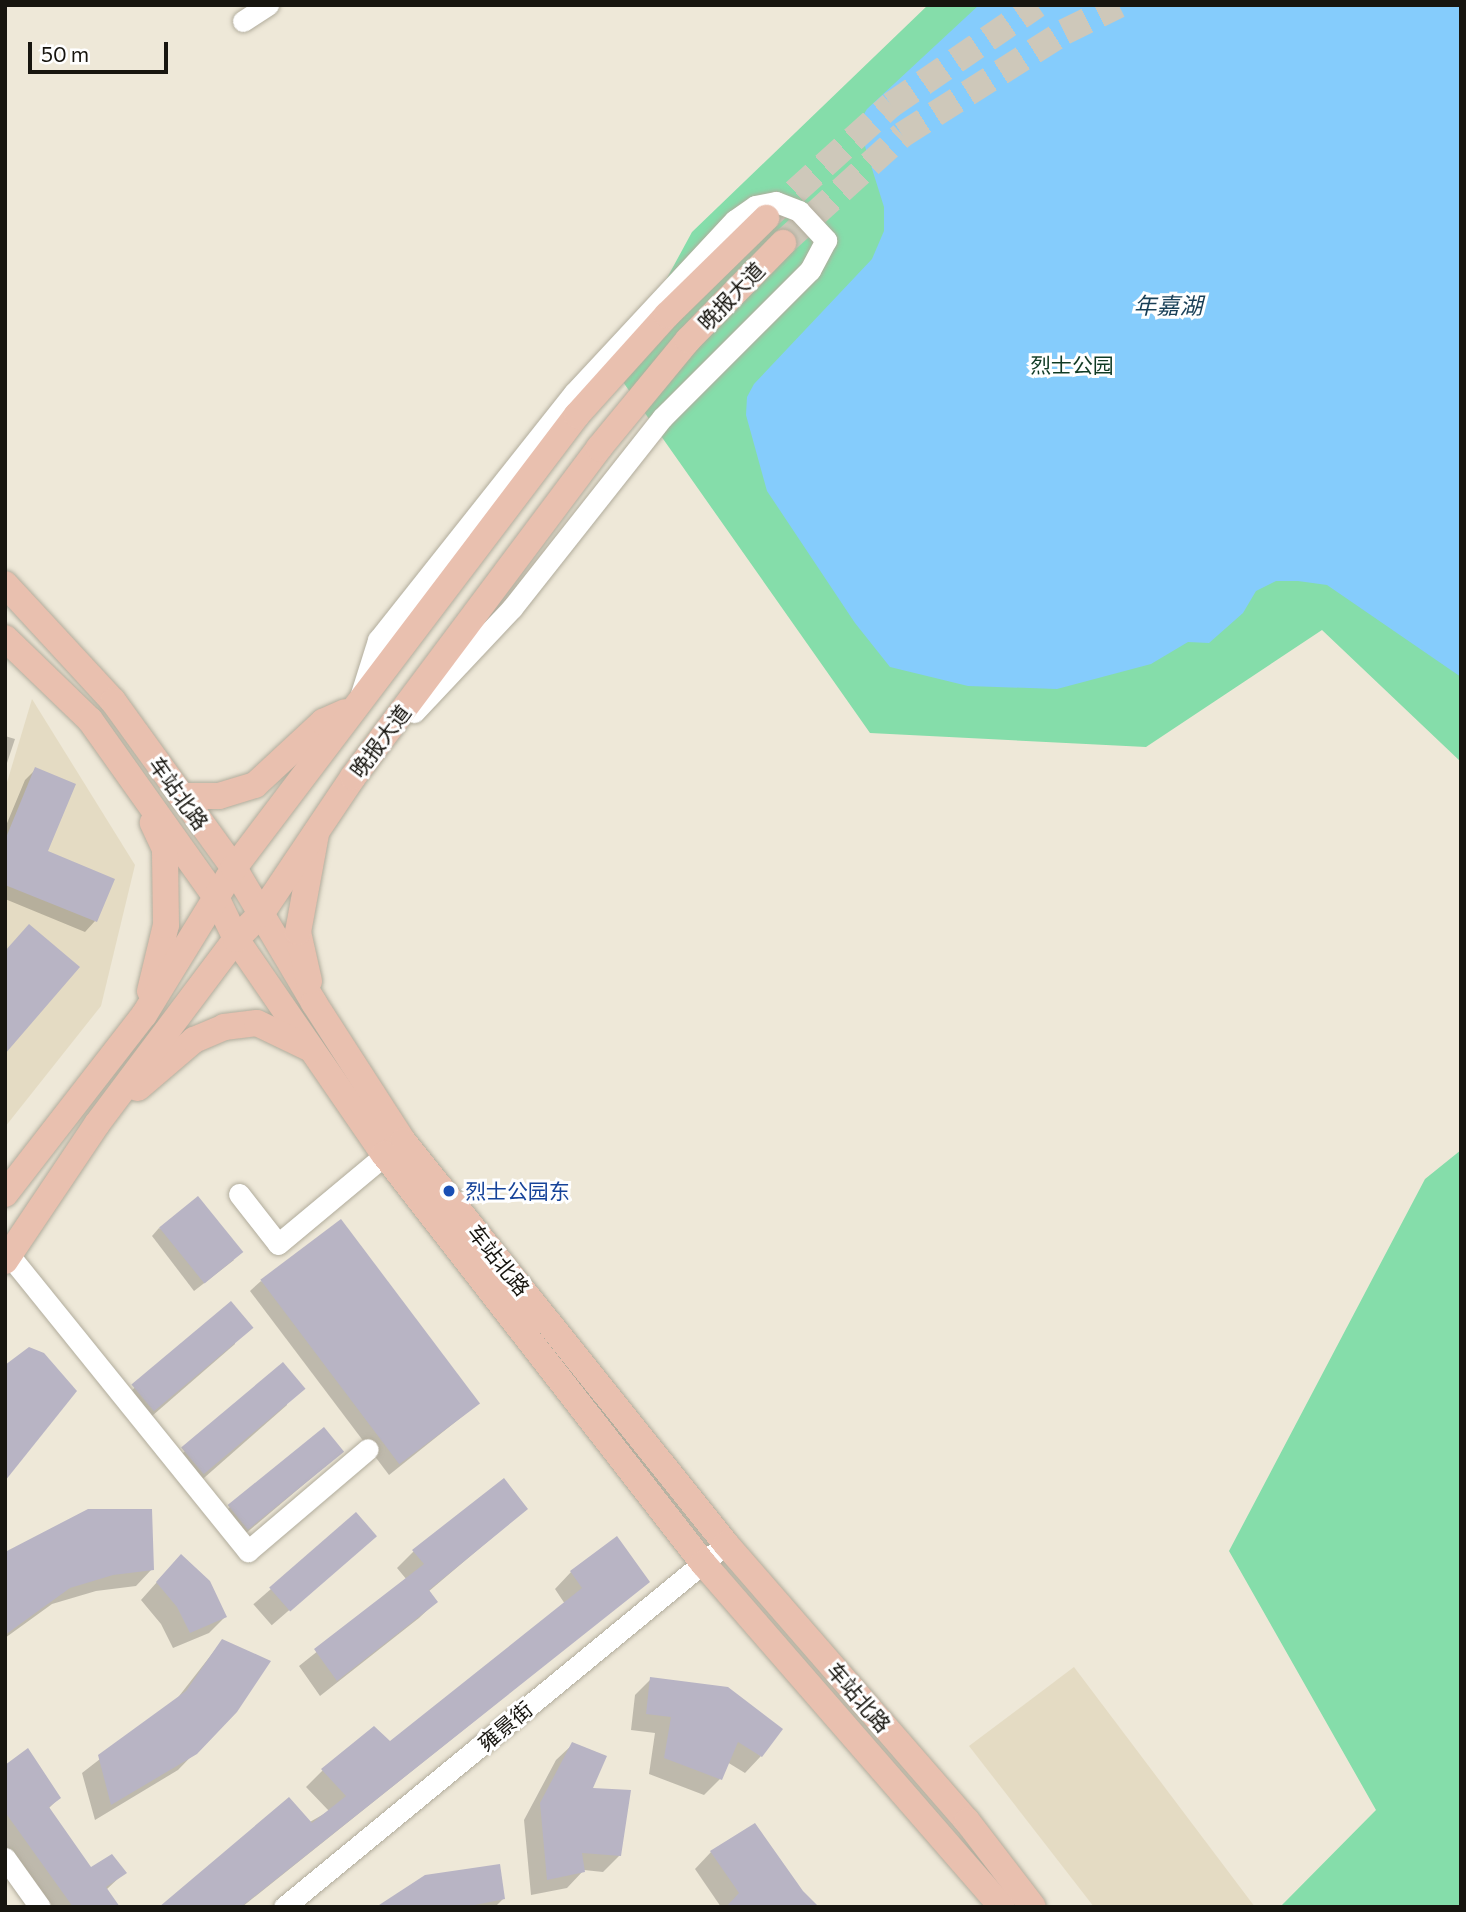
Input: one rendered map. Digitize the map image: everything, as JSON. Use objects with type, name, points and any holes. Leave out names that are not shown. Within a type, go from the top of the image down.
[{"type":"main road","name":"晚报大道","points":[[5,1194],[144,1015],[234,867],[577,415],[667,315],[766,218]]},
{"type":"main road","name":"晚报大道","points":[[7,1255],[97,1124],[236,939],[261,914],[353,777],[598,448],[688,340],[783,243]]},
{"type":"main road","name":"车站北路","points":[[5,584],[113,701],[234,867],[394,1147],[703,1563],[1002,1907]]},
{"type":"main road","name":"车站北路","points":[[5,638],[90,720],[216,897],[236,939],[312,1050],[726,1544],[967,1821],[1033,1907]]},
{"type":"main road","points":[[181,796],[219,796],[255,785],[323,722],[356,705]]},
{"type":"main road","points":[[135,784],[165,849],[166,925],[144,1015]]},
{"type":"main road","points":[[313,1003],[298,932],[317,828]]},
{"type":"main road","points":[[97,1124],[194,1040],[224,1027],[257,1023],[312,1050]]},
{"type":"street","points":[[243,21],[268,5]]},
{"type":"street","points":[[353,777],[512,608],[662,418],[810,270],[827,240],[821,231],[799,211],[776,202],[755,206],[720,235],[573,393],[378,640],[356,705]]},
{"type":"street","points":[[239,1194],[278,1244],[394,1147]]},
{"type":"street","points":[[7,1255],[248,1551],[368,1449]]},
{"type":"street","name":"雍景街","points":[[284,1907],[726,1544]]},
{"type":"street","points":[[5,1858],[30,1903]]},
{"type":"shaded area","points":[[32,699],[135,865],[101,1006],[5,1127],[5,789]]},
{"type":"shaded area","points":[[1074,1667],[1255,1907],[1094,1907],[969,1746]]},
{"type":"green space","name":"年嘉湖","points":[[928,5],[1461,5],[1461,762],[1322,630],[1146,747],[870,733],[616,372],[692,232]]},
{"type":"green space","points":[[1461,1150],[1461,1907],[1280,1907],[1376,1810],[1229,1551],[1425,1179]]},
{"type":"water","name":"年嘉湖","points":[[979,5],[1461,5],[1461,677],[1327,585],[1298,581],[1276,581],[1256,591],[1243,613],[1209,643],[1188,642],[1151,664],[1057,689],[968,686],[890,667],[855,623],[767,491],[746,415],[747,397],[754,384],[872,259],[884,231],[884,207],[858,124],[867,109]]},
{"type":"building","points":[[35,767],[76,784],[48,851],[115,879],[97,922],[5,885],[5,840]]},
{"type":"building","points":[[29,924],[80,967],[5,1054],[5,951]]},
{"type":"building","points":[[198,1196],[243,1252],[204,1283],[159,1227]]},
{"type":"building","points":[[341,1219],[480,1403],[399,1464],[260,1280]]},
{"type":"building","points":[[231,1301],[253,1328],[154,1411],[131,1385]]},
{"type":"building","points":[[29,1347],[44,1353],[77,1391],[5,1481],[5,1365]]},
{"type":"building","points":[[283,1362],[305,1389],[204,1474],[181,1447]]},
{"type":"building","points":[[324,1427],[344,1452],[248,1530],[228,1505]]},
{"type":"building","points":[[504,1478],[528,1509],[429,1590],[438,1602],[337,1681],[314,1649],[424,1564],[412,1550]]},
{"type":"building","points":[[88,1509],[152,1509],[154,1570],[113,1575],[70,1588],[5,1635],[5,1552]]},
{"type":"building","points":[[356,1512],[377,1536],[290,1612],[269,1587]]},
{"type":"building","points":[[617,1536],[650,1582],[241,1907],[159,1907],[289,1797],[312,1823],[346,1796],[321,1769],[374,1726],[390,1741],[582,1588],[570,1571]]},
{"type":"building","points":[[181,1554],[210,1581],[227,1617],[190,1633],[177,1607],[156,1582]]},
{"type":"building","points":[[222,1639],[271,1661],[237,1712],[197,1754],[111,1805],[98,1755],[186,1691]]},
{"type":"building","points":[[650,1677],[728,1687],[783,1729],[762,1757],[738,1742],[722,1780],[664,1758],[671,1717],[646,1714]]},
{"type":"building","points":[[572,1742],[607,1756],[593,1788],[631,1790],[621,1856],[582,1853],[585,1872],[547,1880],[540,1803]]},
{"type":"building","points":[[28,1748],[61,1798],[49,1807],[91,1867],[112,1854],[127,1873],[106,1887],[120,1907],[73,1907],[5,1812],[5,1765]]},
{"type":"building","points":[[755,1823],[803,1891],[819,1907],[726,1907],[739,1893],[710,1851]]},
{"type":"building","points":[[500,1864],[505,1899],[465,1907],[376,1907],[425,1875]]},
{"type":"tunnel","points":[[766,218],[891,105],[1037,5]]},
{"type":"tunnel","points":[[783,243],[902,135],[1064,32],[1119,5]]},
{"type":"place","name":"烈士公园东","points":[[449,1191]]},
{"type":"park label","name":"烈士公园","points":[[1072,365]]}]
